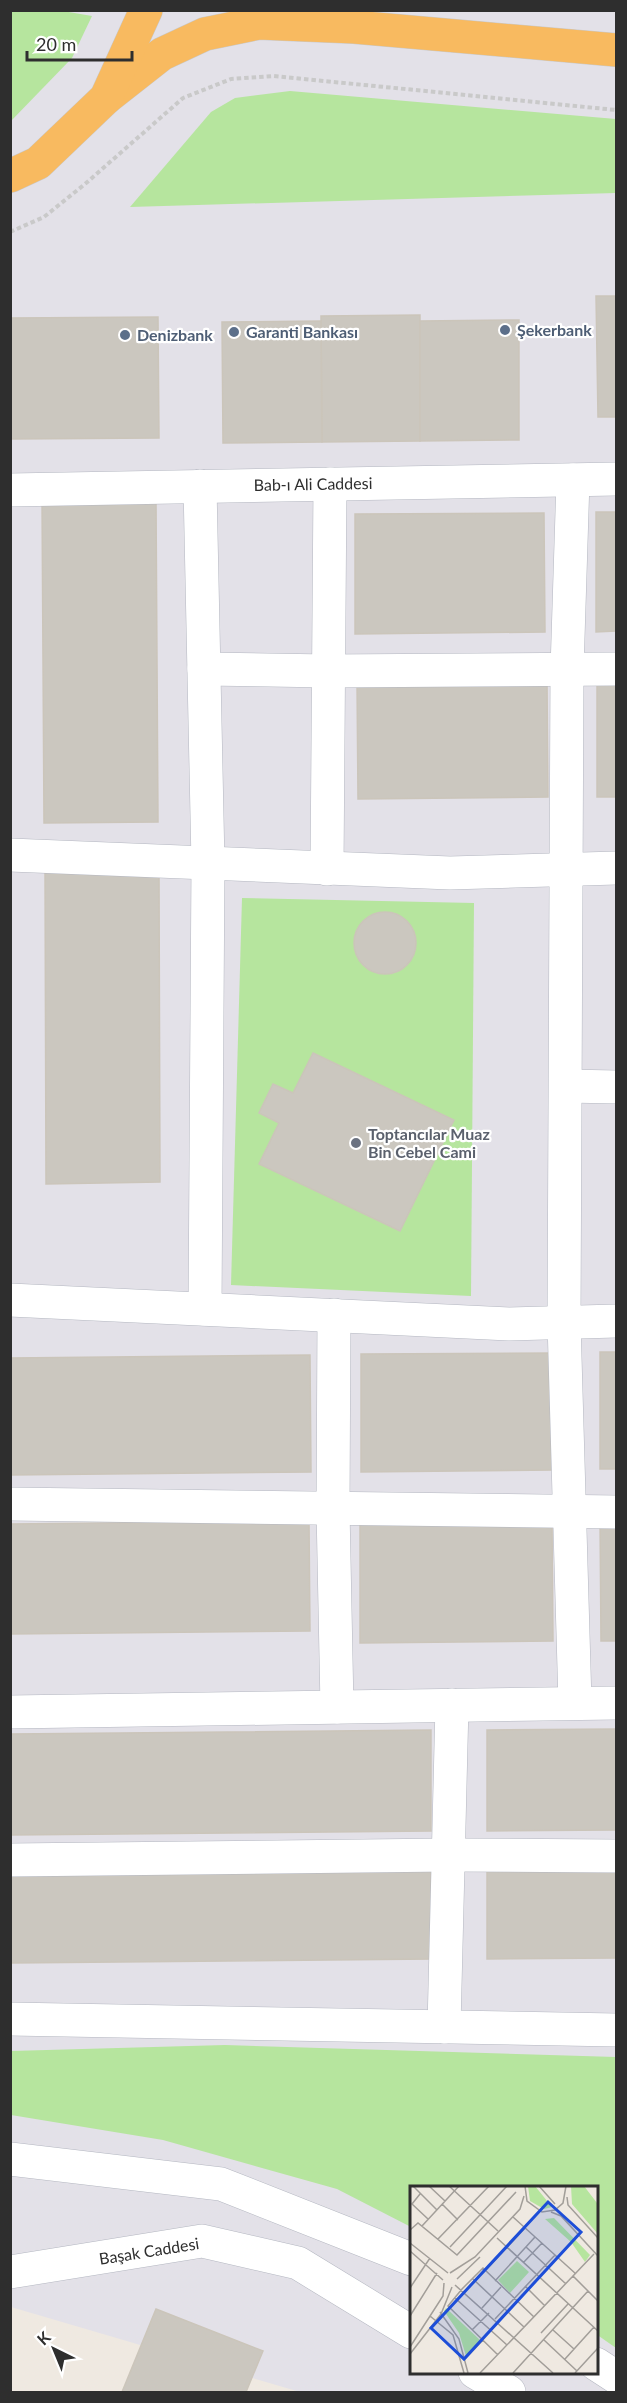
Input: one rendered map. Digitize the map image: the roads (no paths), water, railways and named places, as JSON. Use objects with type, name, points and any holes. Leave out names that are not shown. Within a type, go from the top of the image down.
[{"type":"highway","points":[[106,98],[146,12]]},
{"type":"highway","points":[[10,176],[38,163],[106,98],[162,54],[205,34],[259,23],[354,27],[616,50]]},
{"type":"street","name":"Bab-ı Ali Caddesi","points":[[10,490],[616,479]]},
{"type":"street","points":[[573,480],[567,670],[564,1322],[574,1703]]},
{"type":"street","points":[[327,869],[330,484]]},
{"type":"street","points":[[200,486],[208,864],[205,1309]]},
{"type":"street","points":[[204,669],[328,671],[616,669]]},
{"type":"street","points":[[10,855],[450,873],[616,868]]},
{"type":"street","points":[[566,1086],[616,1087]]},
{"type":"street","points":[[10,1300],[509,1323],[616,1321]]},
{"type":"street","points":[[334,1315],[333,1509],[337,1707]]},
{"type":"street","points":[[10,1504],[616,1512]]},
{"type":"street","points":[[10,1712],[616,1702]]},
{"type":"street","points":[[444,2027],[452,1705]]},
{"type":"street","points":[[10,1860],[448,1855],[616,1856]]},
{"type":"street","points":[[10,2019],[616,2030]]},
{"type":"street","points":[[10,2159],[221,2184],[410,2259]]},
{"type":"street","name":"Başak Caddesi","points":[[10,2272],[202,2241],[298,2264],[410,2331]]},
{"type":"street","points":[[597,2365],[616,2377]]},
{"type":"street","points":[[477,2373],[509,2392]]},
{"type":"place","name":"Şekerbank","points":[[505,330]]},
{"type":"place","name":"Garanti Bankası","points":[[234,332]]},
{"type":"place","name":"Denizbank","points":[[125,335]]},
{"type":"place","name":"Toptancılar Muaz Bin Cebel Cami","points":[[356,1143]]}]
